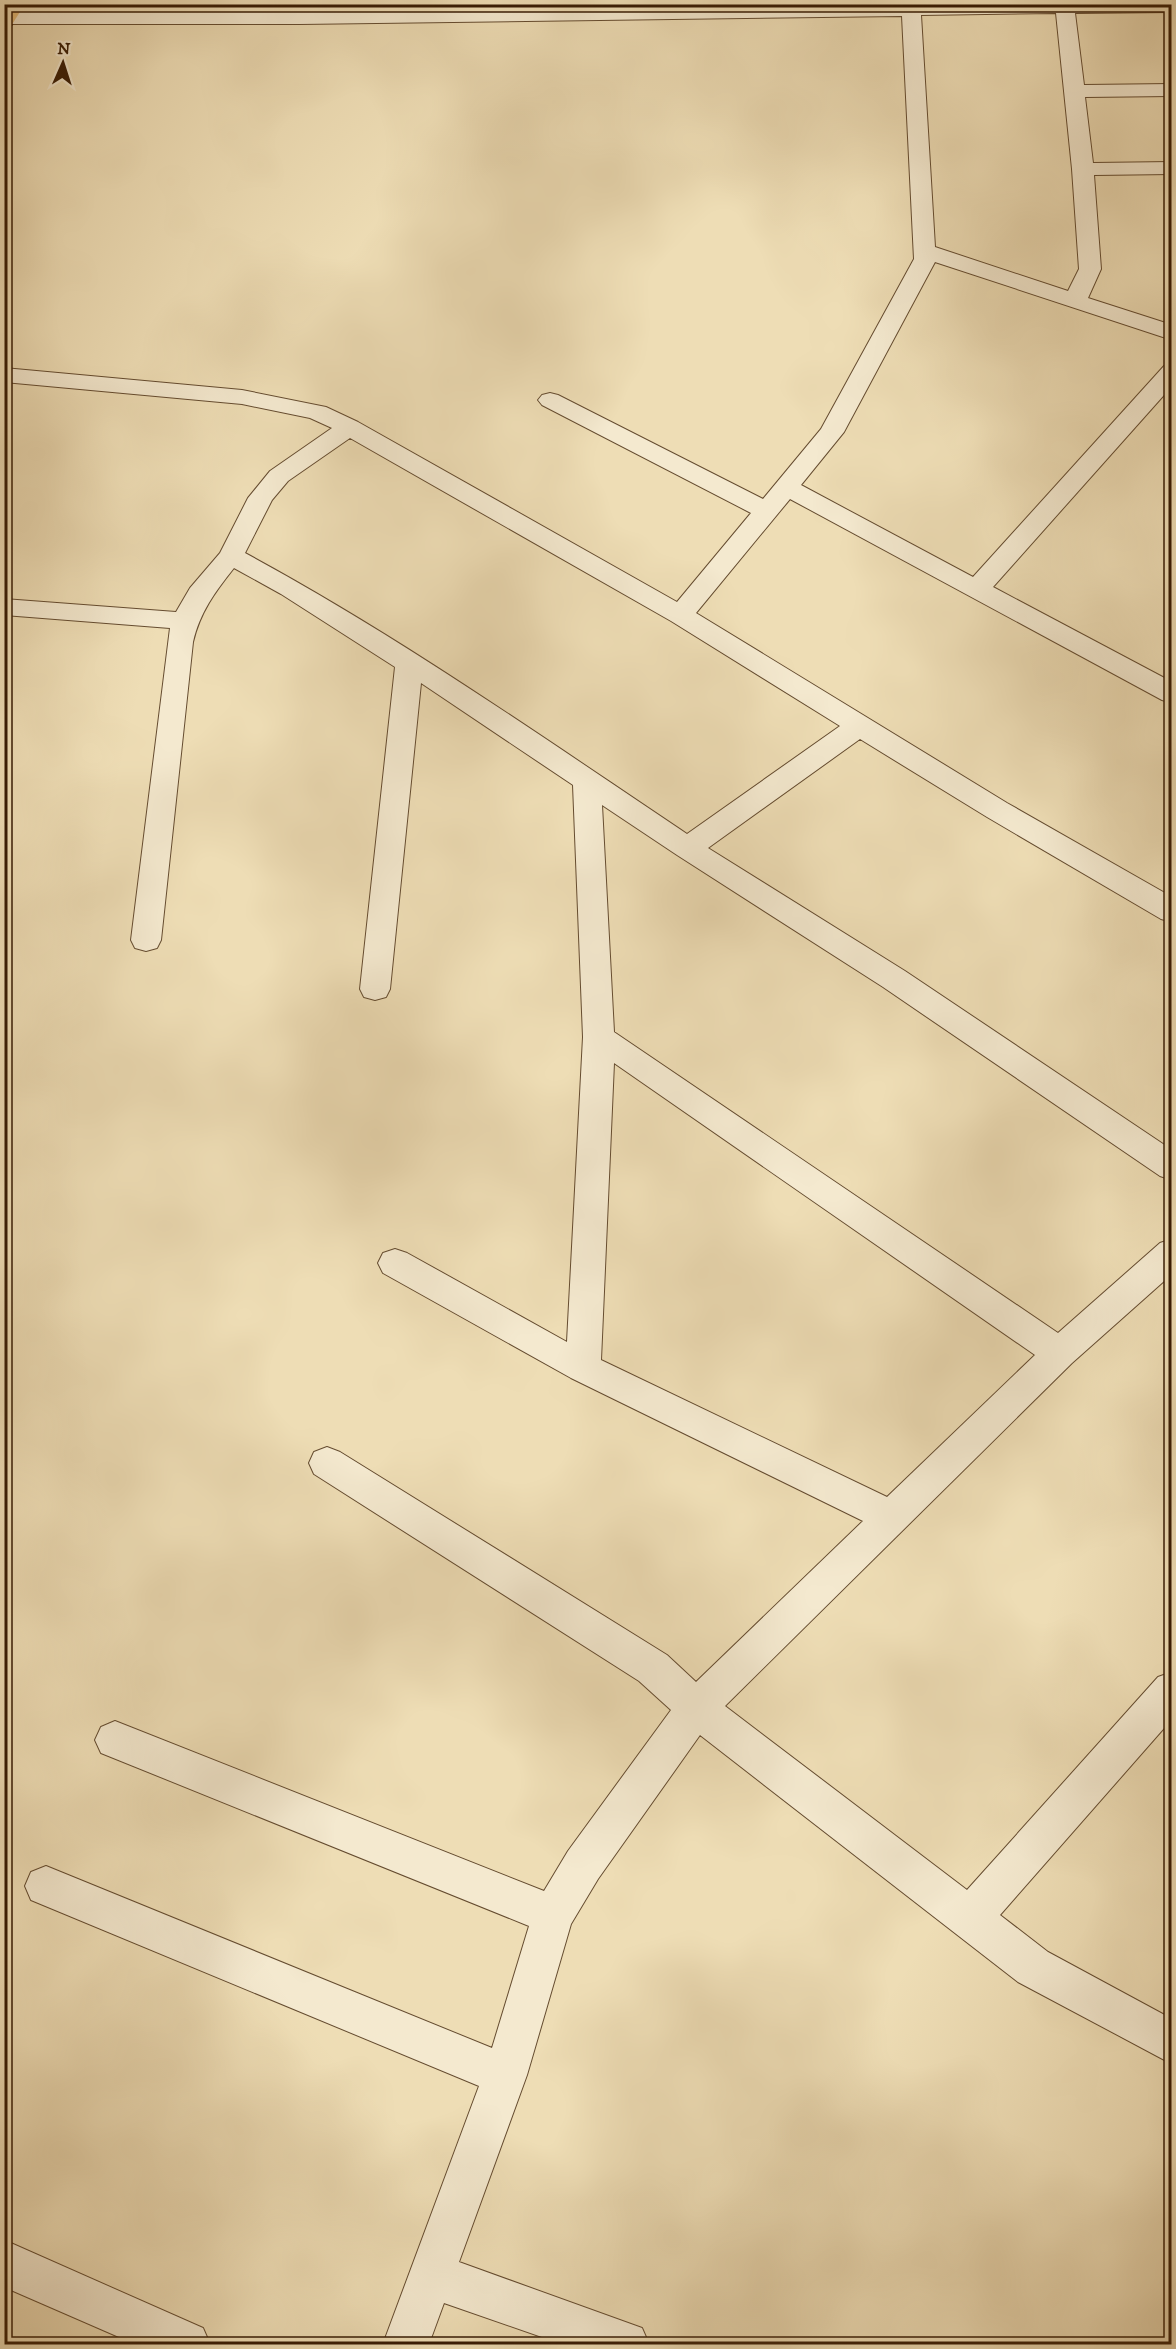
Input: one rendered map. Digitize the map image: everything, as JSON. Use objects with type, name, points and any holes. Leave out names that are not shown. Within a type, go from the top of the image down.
[{"type":"street","points":[[8,16],[410,10],[911,10],[1172,6]]},
{"type":"street","points":[[1065,8],[1083,169],[1090,269],[1075,301]]},
{"type":"street","points":[[680,615],[832,432],[926,259],[911,10]]},
{"type":"street","points":[[1074,91],[1172,90]]},
{"type":"street","points":[[1083,169],[1172,168]]},
{"type":"street","points":[[925,250],[1172,333]]},
{"type":"street","points":[[976,590],[1172,371]]},
{"type":"street","points":[[4,375],[242,397],[316,412],[349,427],[680,615],[997,810],[1172,911]]},
{"type":"street","points":[[550,400],[766,511]]},
{"type":"street","points":[[146,940],[180,642],[185,621],[199,594],[231,556],[261,498],[279,476],[349,427]]},
{"type":"street","points":[[786,487],[976,590],[1169,688]]},
{"type":"street","points":[[231,556],[290,588],[475,705],[687,848],[894,979],[1172,1167]]},
{"type":"street","points":[[4,607],[185,621]]},
{"type":"street","points":[[375,989],[410,666]]},
{"type":"street","points":[[687,848],[859,726]]},
{"type":"street","points":[[583,1368],[599,1037],[587,782]]},
{"type":"street","points":[[599,1037],[1060,1353]]},
{"type":"street","points":[[406,2344],[505,2075],[554,1915],[583,1865],[696,1708],[1060,1353],[1172,1253]]},
{"type":"street","points":[[395,1263],[583,1368],[891,1517]]},
{"type":"street","points":[[327,1463],[653,1668],[696,1708],[1033,1967],[1172,2043]]},
{"type":"street","points":[[969,1919],[1172,1690]]},
{"type":"street","points":[[115,1740],[554,1915]]},
{"type":"street","points":[[46,1886],[505,2075]]},
{"type":"street","points":[[4,2263],[188,2344]]},
{"type":"street","points":[[430,2276],[626,2344]]}]
